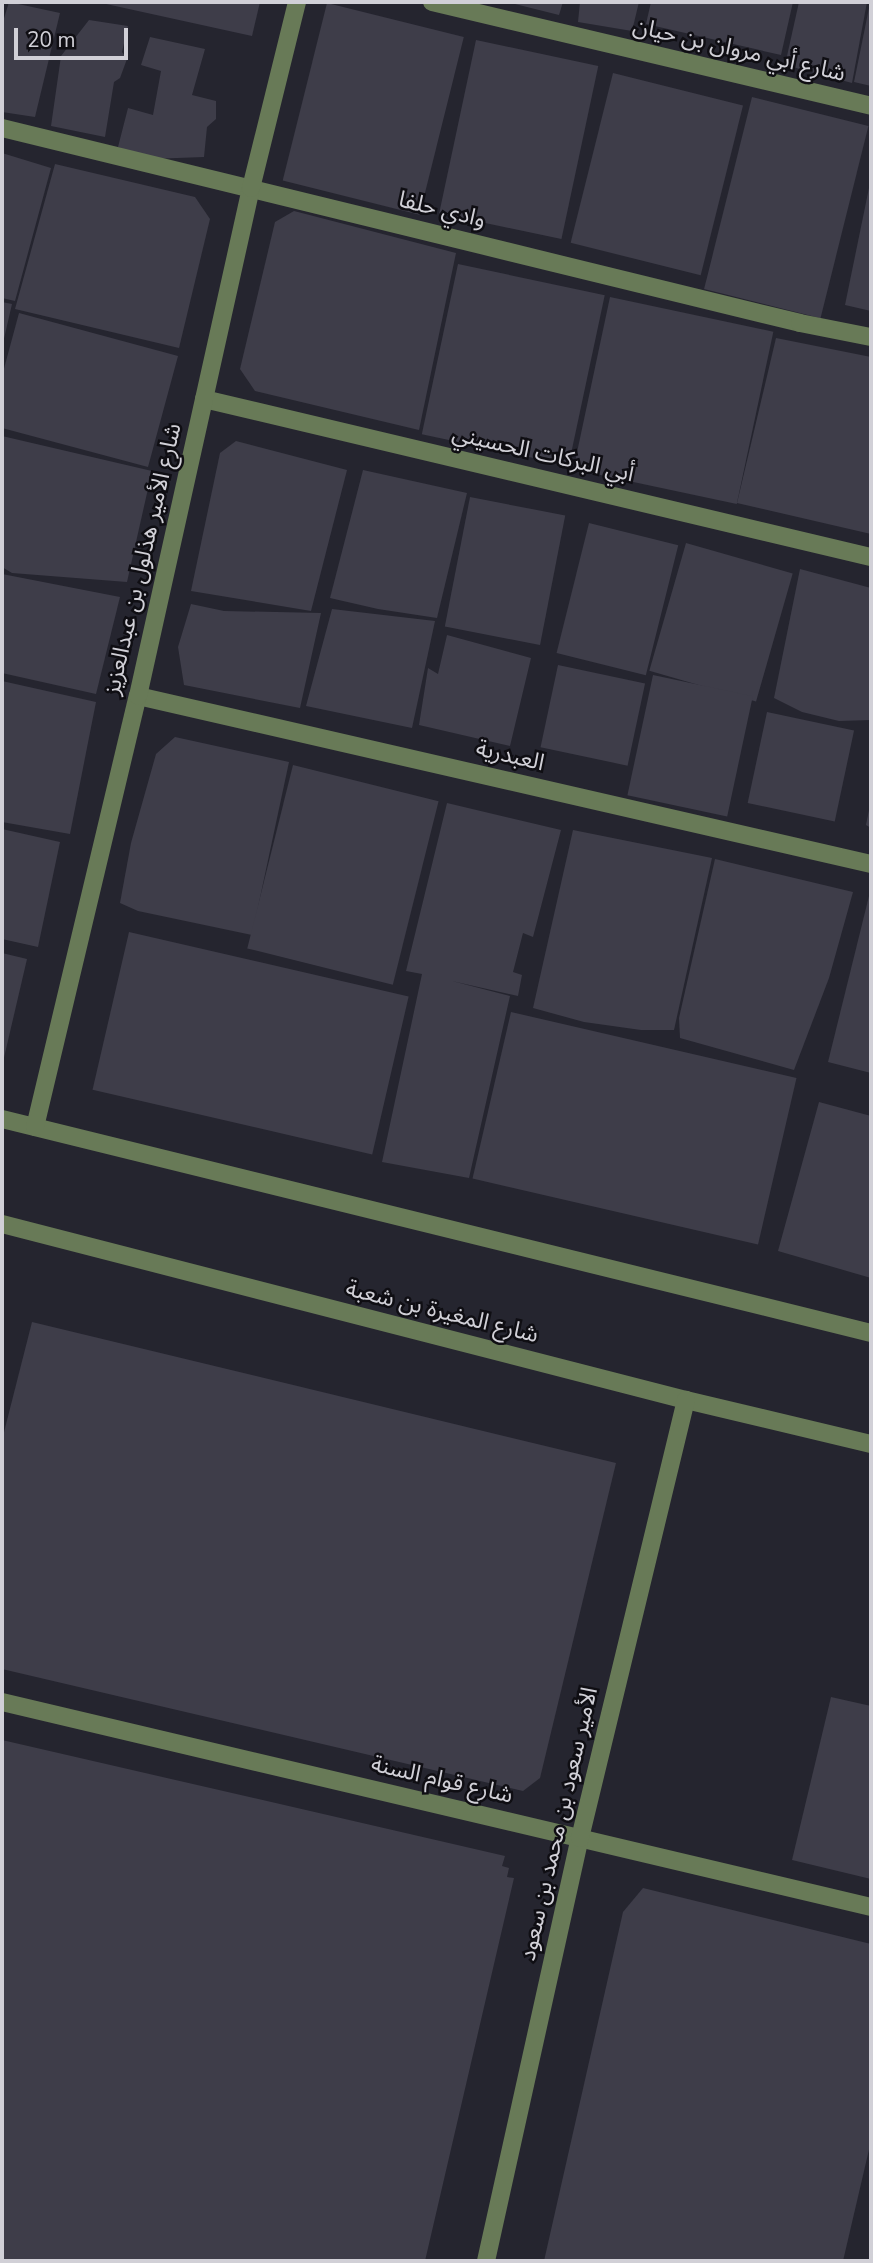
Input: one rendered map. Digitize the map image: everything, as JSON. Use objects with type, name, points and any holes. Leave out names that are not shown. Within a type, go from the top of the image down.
[{"type":"street","name":"شارع الأمير هذلول بن عبدالعزيز","points":[[35,1127],[138,696],[251,188],[297,2]]},
{"type":"street","name":"شارع أبي مروان بن حيان","points":[[432,2],[871,106]]},
{"type":"street","name":"وادي حلفا","points":[[2,128],[800,323],[871,337]]},
{"type":"street","name":"أبي البركات الحسيني","points":[[204,399],[871,557]]},
{"type":"street","name":"العبدرية","points":[[138,696],[871,864]]},
{"type":"street","points":[[2,1119],[871,1333]]},
{"type":"street","name":"شارع المغيرة بن شعبة","points":[[3,1228],[871,1444]]},
{"type":"street","name":"الأمير سعود بن محمد بن سعود","points":[[486,2261],[580,1838],[686,1400]]},
{"type":"street","name":"شارع قوام السنة","points":[[2,1702],[871,1906]]},
{"type":"building","points":[[9,2],[60,13],[35,117],[2,112],[2,25]]},
{"type":"building","points":[[97,2],[260,2],[252,36]]},
{"type":"building","points":[[507,2],[563,2],[559,15]]},
{"type":"building","points":[[580,2],[639,2],[632,31],[578,22]]},
{"type":"building","points":[[651,2],[793,2],[781,55],[646,24]]},
{"type":"building","points":[[799,2],[867,2],[852,83],[785,65]]},
{"type":"building","points":[[327,3],[464,37],[420,215],[283,181]]},
{"type":"building","points":[[871,3],[871,86],[854,82]]},
{"type":"building","points":[[89,20],[128,26],[122,52],[127,59],[120,78],[114,82],[105,137],[51,126],[61,56]]},
{"type":"building","points":[[150,37],[205,49],[192,95],[216,101],[216,119],[207,127],[204,157],[150,159],[118,147],[128,108],[153,115],[161,71],[141,65]]},
{"type":"building","points":[[476,40],[598,66],[561,239],[439,213]]},
{"type":"building","points":[[613,73],[743,105],[701,275],[571,243]]},
{"type":"building","points":[[752,97],[868,126],[821,318],[704,289]]},
{"type":"building","points":[[2,153],[51,168],[15,301],[2,298]]},
{"type":"building","points":[[55,164],[195,197],[210,219],[179,348],[15,309]]},
{"type":"building","points":[[871,183],[871,311],[845,305]]},
{"type":"building","points":[[294,211],[456,253],[419,430],[255,391],[240,369],[275,222]]},
{"type":"building","points":[[458,264],[605,295],[569,465],[422,434]]},
{"type":"building","points":[[610,297],[773,332],[737,504],[573,469]]},
{"type":"building","points":[[2,302],[12,304],[3,343],[2,343]]},
{"type":"building","points":[[19,313],[178,356],[148,467],[2,428],[2,376]]},
{"type":"building","points":[[776,338],[871,357],[871,534],[737,503]]},
{"type":"building","points":[[2,436],[152,471],[127,582],[12,573],[2,567]]},
{"type":"building","points":[[236,441],[347,470],[311,611],[191,591],[220,453]]},
{"type":"building","points":[[363,470],[467,493],[437,618],[330,598]]},
{"type":"building","points":[[470,497],[565,516],[540,645],[445,627]]},
{"type":"building","points":[[589,523],[678,545],[646,675],[557,653]]},
{"type":"building","points":[[686,543],[793,574],[756,701],[649,671]]},
{"type":"building","points":[[800,569],[871,588],[871,720],[839,721],[802,712],[774,698]]},
{"type":"building","points":[[2,574],[120,597],[96,694],[2,673]]},
{"type":"building","points":[[191,604],[224,611],[321,613],[300,708],[184,685],[178,647]]},
{"type":"building","points":[[332,609],[435,621],[412,728],[306,706]]},
{"type":"building","points":[[447,635],[531,658],[510,746],[419,725],[428,668],[438,674]]},
{"type":"building","points":[[558,665],[645,684],[628,766],[541,747]]},
{"type":"building","points":[[653,675],[753,696],[727,817],[627,795]]},
{"type":"building","points":[[2,681],[96,702],[70,834],[2,822]]},
{"type":"building","points":[[767,712],[854,731],[835,821],[748,803]]},
{"type":"building","points":[[175,737],[289,762],[252,935],[138,911],[120,903],[131,843],[156,754]]},
{"type":"building","points":[[293,765],[439,801],[393,985],[247,948]]},
{"type":"building","points":[[447,803],[561,830],[533,937],[523,933],[513,972],[522,975],[518,996],[452,981],[510,996],[469,1178],[382,1162],[422,974],[406,971]]},
{"type":"building","points":[[871,805],[871,828],[866,825]]},
{"type":"building","points":[[2,829],[60,842],[38,947],[2,939]]},
{"type":"building","points":[[573,830],[712,858],[674,1030],[641,1030],[584,1022],[533,1008]]},
{"type":"building","points":[[715,859],[853,892],[829,978],[794,1070],[680,1038],[679,1018]]},
{"type":"building","points":[[871,892],[871,1073],[828,1062]]},
{"type":"building","points":[[129,932],[409,997],[372,1154],[93,1090]]},
{"type":"building","points":[[2,953],[27,959],[3,1062],[2,1061]]},
{"type":"building","points":[[511,1012],[796,1078],[758,1245],[473,1179]]},
{"type":"building","points":[[819,1102],[871,1116],[871,1278],[778,1251]]},
{"type":"building","points":[[32,1322],[616,1463],[540,1778],[523,1791],[2,1669],[2,1440]]},
{"type":"building","points":[[831,1697],[871,1706],[871,1879],[792,1860]]},
{"type":"building","points":[[2,1740],[505,1856],[502,1866],[509,1868],[507,1877],[514,1878],[425,2261],[2,2261]]},
{"type":"building","points":[[643,1888],[871,1944],[871,2141],[843,2261],[544,2261],[623,1912]]}]
